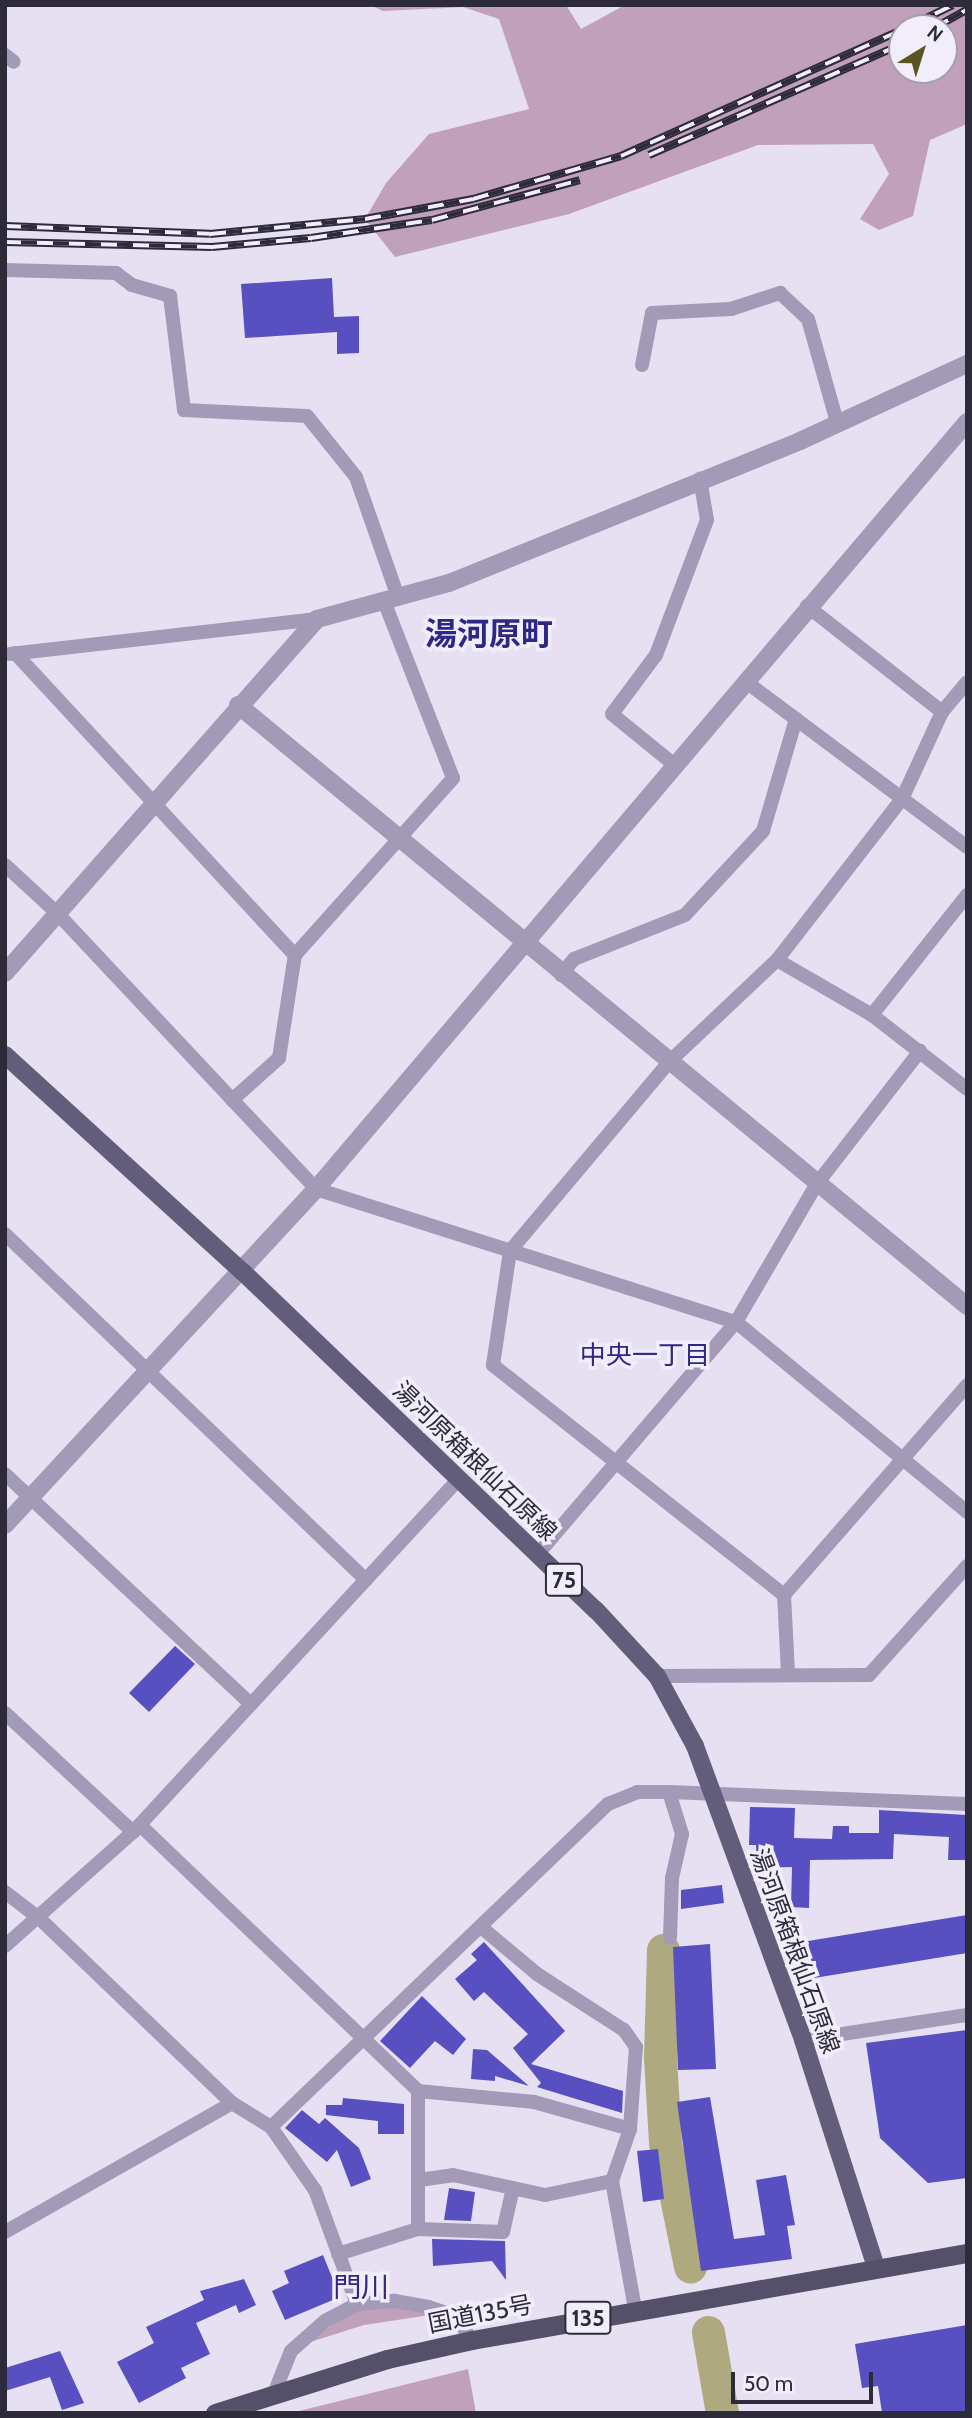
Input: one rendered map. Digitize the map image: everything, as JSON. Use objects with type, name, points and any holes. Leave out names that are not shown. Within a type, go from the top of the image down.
[{"type":"highway","name":"国道135号","points":[[215,2413],[275,2391],[472,2340],[635,2309],[967,2253]]},
{"type":"main road","name":"湯河原箱根仙石原線","points":[[5,1055],[243,1272],[537,1555],[657,1676],[695,1746],[803,2040],[876,2268]]},
{"type":"street","points":[[5,270],[116,273],[132,285],[170,296],[184,410],[307,416],[356,477],[391,599],[453,778],[295,955],[279,1058],[232,1100]]},
{"type":"street","points":[[642,365],[652,313],[731,309],[780,293],[808,319],[837,422]]},
{"type":"street","points":[[10,654],[317,619],[449,583],[837,422],[967,364]]},
{"type":"street","points":[[5,1525],[150,1373],[316,1189],[672,763],[967,422]]},
{"type":"street","points":[[672,763],[612,714],[656,655],[708,520],[700,478]]},
{"type":"street","points":[[807,606],[943,712]]},
{"type":"street","points":[[5,973],[238,705],[317,619]]},
{"type":"street","points":[[10,654],[156,799],[295,955]]},
{"type":"street","points":[[745,681],[967,847]]},
{"type":"street","points":[[784,1595],[618,1461],[493,1365],[510,1251],[669,1062],[777,960],[902,799],[943,712],[967,682]]},
{"type":"street","points":[[238,705],[561,975],[967,1306]]},
{"type":"street","points":[[561,975],[574,959],[685,915],[763,831],[796,719]]},
{"type":"street","points":[[5,865],[57,913],[316,1189],[736,1322],[967,1511]]},
{"type":"street","points":[[872,1015],[967,895]]},
{"type":"street","points":[[777,960],[872,1015],[967,1089]]},
{"type":"street","points":[[537,1555],[736,1322],[817,1185],[920,1051]]},
{"type":"street","points":[[5,1234],[366,1580]]},
{"type":"street","points":[[788,1673],[784,1595],[967,1385]]},
{"type":"street","points":[[5,1474],[251,1704]]},
{"type":"street","points":[[5,1946],[40,1919],[136,1829],[459,1479]]},
{"type":"street","points":[[657,1676],[788,1673],[869,1675],[967,1566]]},
{"type":"street","points":[[5,1713],[136,1829],[418,2091],[534,2102],[631,2129]]},
{"type":"street","points":[[271,2127],[608,1804],[637,1792],[669,1792],[713,1796],[967,1804]]},
{"type":"street","points":[[669,1792],[681,1834],[672,1878],[670,1938]]},
{"type":"street","points":[[5,1892],[40,1919],[232,2103],[271,2127],[315,2190],[357,2304]]},
{"type":"street","points":[[481,1927],[537,1974],[624,2030],[636,2047],[631,2129],[612,2181],[635,2309]]},
{"type":"street","points":[[803,2040],[967,2015]]},
{"type":"street","points":[[418,2091],[418,2229]]},
{"type":"street","points":[[5,2232],[232,2103]]},
{"type":"street","points":[[419,2180],[453,2175],[545,2195],[612,2181]]},
{"type":"street","points":[[338,2254],[418,2229],[503,2232],[513,2188]]},
{"type":"street","points":[[275,2391],[291,2351],[325,2321],[357,2304],[395,2301],[428,2307],[455,2316],[472,2340]]},
{"type":"shaded area","points":[[370,5],[566,5],[581,29],[625,5],[967,5],[967,124],[930,140],[913,216],[879,230],[860,219],[889,174],[873,144],[758,145],[569,214],[395,257],[365,219],[386,183],[429,134],[529,109],[499,19],[463,7],[383,11]]},
{"type":"shaded area","points":[[394,2304],[437,2314],[364,2325],[301,2345],[356,2310]]},
{"type":"shaded area","points":[[468,2369],[476,2413],[291,2413]]},
{"type":"building","points":[[332,278],[334,317],[359,316],[359,353],[337,354],[337,332],[245,338],[241,284]]},
{"type":"building","points":[[175,1646],[195,1664],[149,1712],[129,1693]]},
{"type":"building","points":[[750,1807],[795,1808],[794,1838],[832,1839],[833,1826],[849,1826],[849,1833],[879,1833],[879,1810],[967,1815],[967,1860],[948,1860],[949,1837],[894,1834],[893,1859],[810,1860],[809,1908],[791,1907],[792,1867],[757,1868],[756,1845],[749,1845]]},
{"type":"building","points":[[722,1885],[724,1903],[681,1909],[681,1890]]},
{"type":"building","points":[[967,1915],[967,1953],[814,1978],[808,1941]]},
{"type":"building","points":[[484,1942],[565,2031],[531,2064],[623,2091],[622,2113],[537,2087],[541,2083],[513,2048],[528,2034],[484,1992],[474,2001],[455,1979],[477,1960],[471,1954]]},
{"type":"building","points":[[710,1944],[716,2069],[678,2070],[673,1947]]},
{"type":"building","points":[[422,1996],[466,2039],[453,2055],[435,2041],[410,2068],[380,2041]]},
{"type":"building","points":[[967,2030],[967,2178],[928,2183],[880,2138],[866,2043]]},
{"type":"building","points":[[473,2049],[487,2050],[529,2086],[495,2076],[495,2081],[471,2079]]},
{"type":"building","points":[[710,2097],[734,2239],[765,2235],[756,2180],[786,2175],[795,2225],[787,2226],[792,2259],[701,2271],[677,2102]]},
{"type":"building","points":[[343,2098],[404,2104],[404,2134],[378,2134],[378,2121],[326,2115],[326,2105],[342,2105]]},
{"type":"building","points":[[302,2110],[319,2124],[325,2118],[359,2148],[371,2179],[351,2187],[337,2150],[327,2162],[285,2128]]},
{"type":"building","points":[[658,2149],[664,2199],[643,2202],[637,2151]]},
{"type":"building","points":[[449,2188],[475,2192],[471,2221],[444,2220]]},
{"type":"building","points":[[432,2239],[505,2241],[506,2280],[492,2261],[433,2266]]},
{"type":"building","points":[[323,2255],[340,2297],[285,2320],[272,2291],[289,2283],[284,2271]]},
{"type":"building","points":[[244,2279],[256,2305],[239,2313],[236,2305],[196,2323],[210,2354],[181,2368],[186,2378],[139,2403],[117,2362],[154,2343],[146,2327],[204,2300],[200,2291]]},
{"type":"building","points":[[967,2325],[967,2413],[882,2413],[878,2386],[862,2388],[855,2344]]},
{"type":"building","points":[[60,2351],[84,2403],[62,2410],[50,2377],[5,2391],[5,2368]]},
{"type":"waterway","points":[[663,1950],[660,2058],[665,2143],[690,2266]]},
{"type":"waterway","points":[[708,2332],[722,2413]]},
{"type":"railway","points":[[935,14],[953,5]]},
{"type":"railway","points":[[958,15],[967,10]]},
{"type":"railway","points":[[5,226],[210,234],[365,219],[473,199],[621,156],[888,36]]},
{"type":"railway","points":[[649,155],[888,50]]},
{"type":"railway","points":[[5,242],[212,247],[311,238],[432,220],[580,180]]},
{"type":"district","name":"湯河原町","points":[[489,634]]},
{"type":"district","name":"中央一丁目","points":[[645,1356]]},
{"type":"district","name":"門川","points":[[361,2287]]}]
